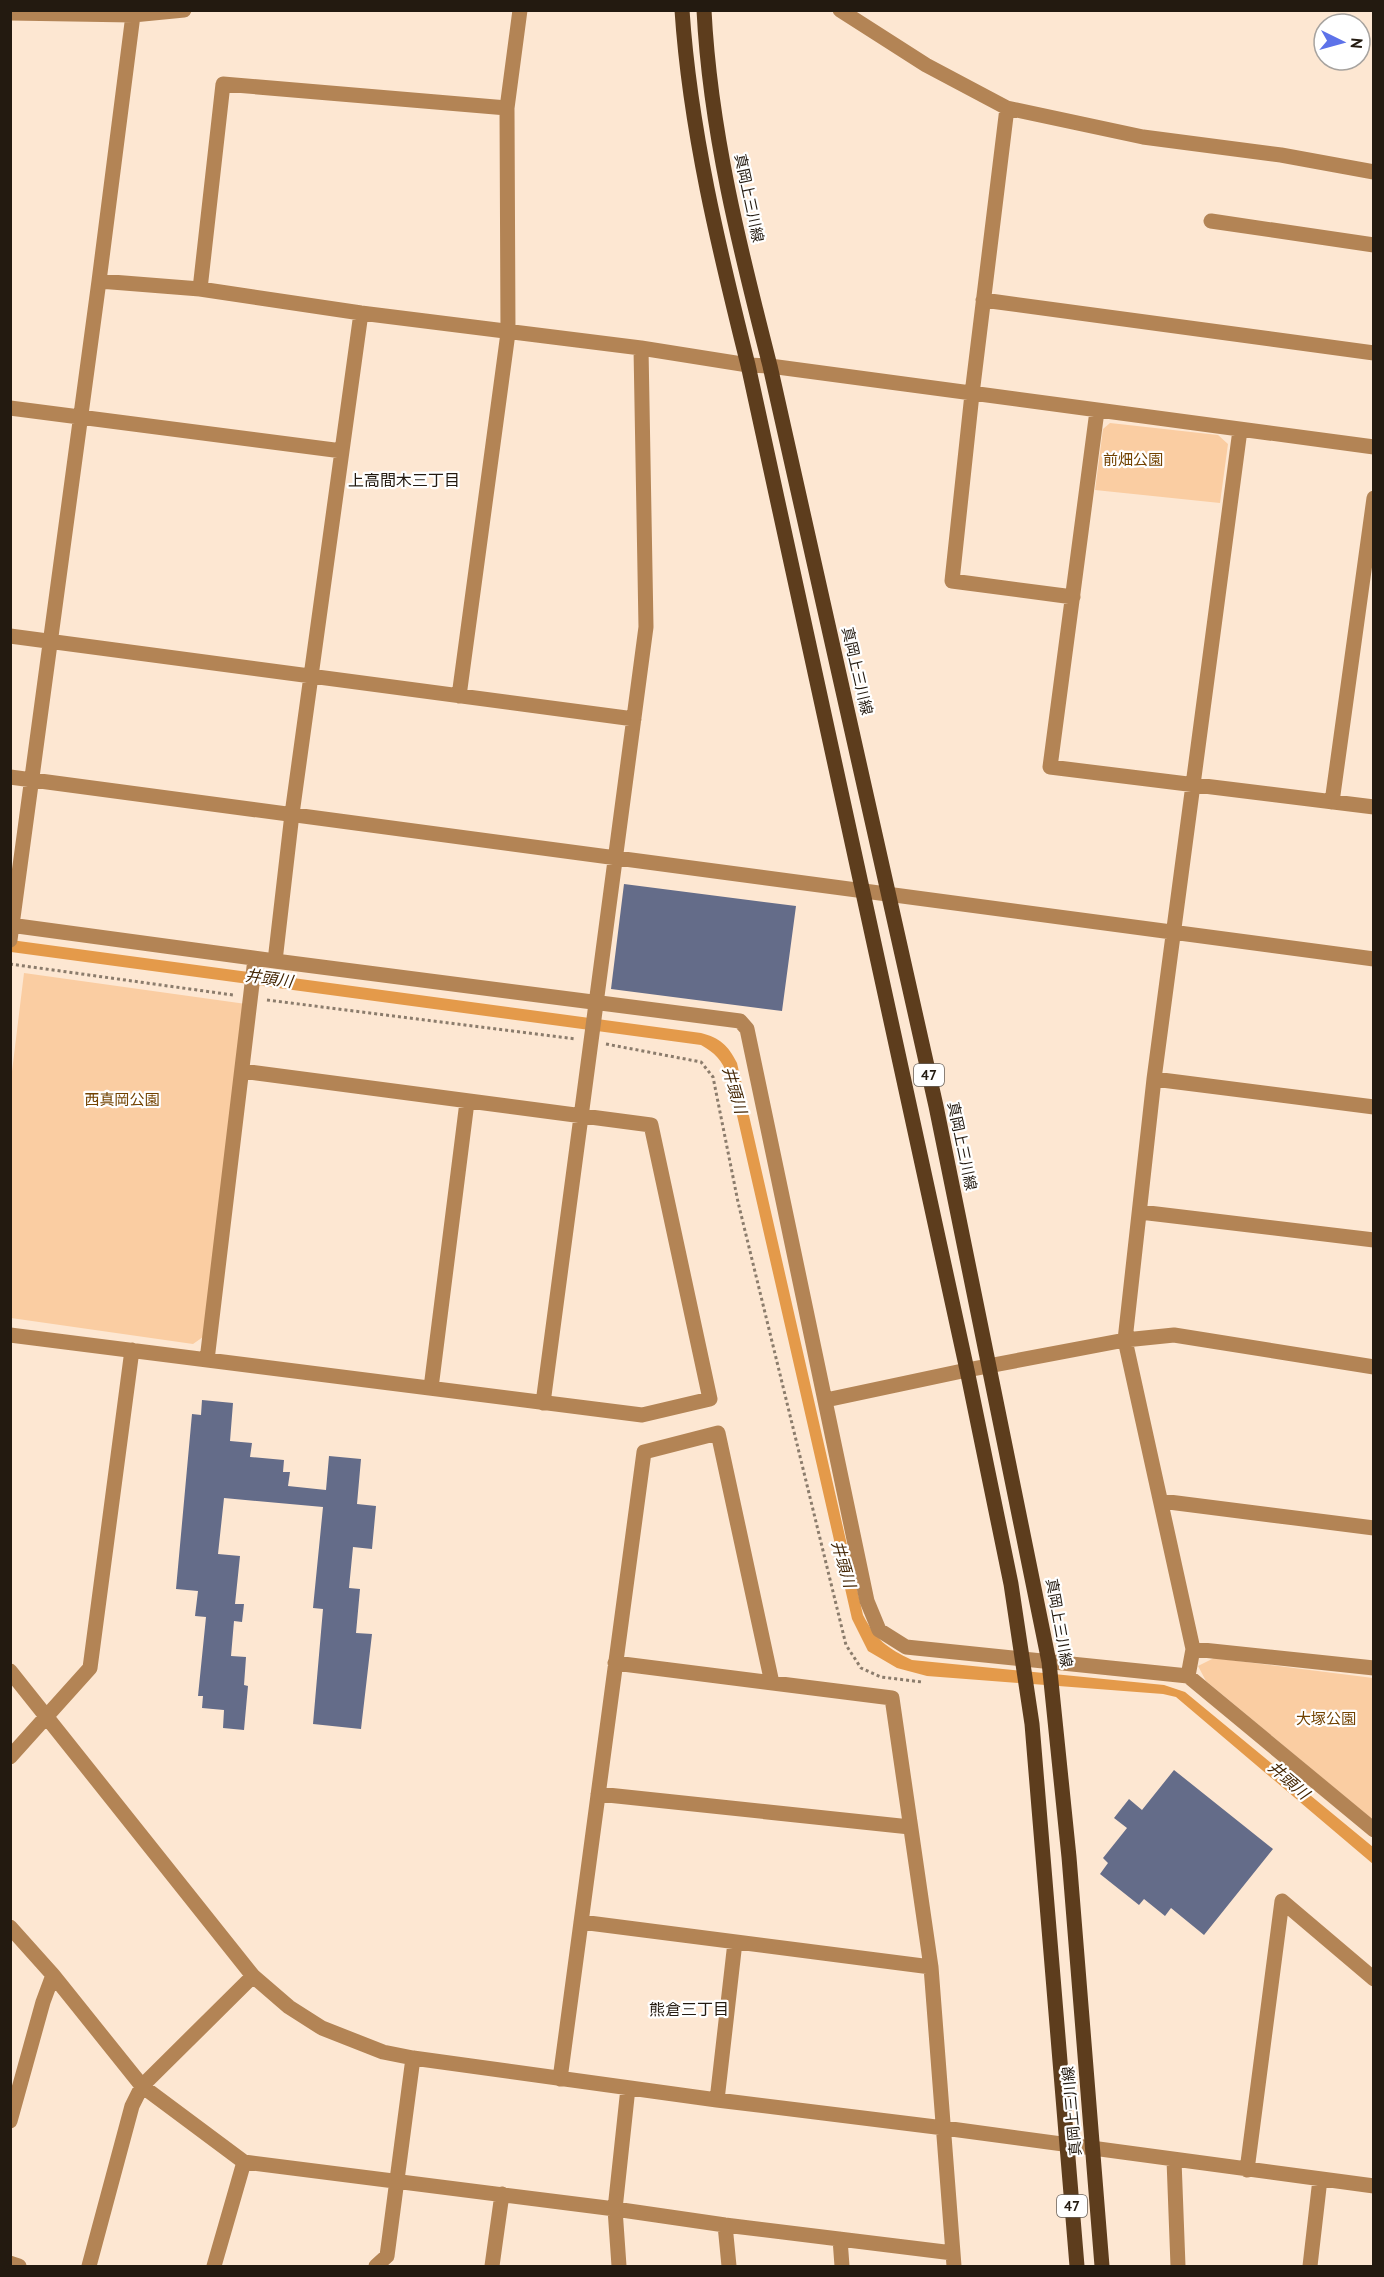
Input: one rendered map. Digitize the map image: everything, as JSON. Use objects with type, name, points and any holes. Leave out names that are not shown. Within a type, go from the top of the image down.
[{"type":"main road","name":"真岡上三川線","points":[[682,10],[685,56],[696,129],[728,286],[748,365],[967,1370],[1011,1584],[1032,1724],[1077,2266]]},
{"type":"main road","name":"真岡上三川線","points":[[704,10],[706,54],[716,127],[748,280],[770,366],[889,893],[990,1366],[1049,1662],[1069,1857],[1102,2266]]},
{"type":"street","points":[[10,13],[133,15],[184,10]]},
{"type":"street","points":[[459,696],[508,333],[507,108],[520,10]]},
{"type":"street","points":[[840,10],[926,65],[1007,108],[1143,137],[1281,155],[1374,172]]},
{"type":"street","points":[[133,15],[11,930],[255,958],[740,1021],[747,1029],[857,1558],[867,1601],[879,1630],[906,1647],[1188,1676],[1374,1830]]},
{"type":"street","points":[[200,289],[224,84],[507,108]]},
{"type":"street","points":[[1007,108],[952,581],[1073,597]]},
{"type":"street","points":[[1211,221],[1374,245]]},
{"type":"street","points":[[99,281],[200,289],[508,333],[641,348],[748,365],[770,366],[1374,447]]},
{"type":"street","points":[[983,300],[1374,353]]},
{"type":"street","points":[[275,961],[292,814],[361,313]]},
{"type":"street","points":[[543,1403],[646,627],[641,348]]},
{"type":"street","points":[[10,408],[342,452]]},
{"type":"street","points":[[1097,411],[1050,766],[1374,807]]},
{"type":"street","points":[[1188,1676],[1193,1649],[1125,1340],[1154,1079],[1240,430]]},
{"type":"street","points":[[1332,802],[1374,498]]},
{"type":"street","points":[[10,636],[312,678],[634,719]]},
{"type":"street","points":[[10,777],[1374,959]]},
{"type":"street","points":[[207,1360],[255,958]]},
{"type":"street","points":[[10,1335],[642,1414],[710,1399],[651,1125],[242,1071]]},
{"type":"street","points":[[1154,1079],[1374,1107]]},
{"type":"street","points":[[431,1388],[466,1102]]},
{"type":"street","points":[[1140,1212],[1374,1240]]},
{"type":"street","points":[[825,1401],[967,1370],[1125,1340],[1174,1335],[1374,1367]]},
{"type":"street","points":[[10,1756],[90,1668],[132,1350]]},
{"type":"street","points":[[560,2079],[644,1452],[718,1433],[772,1683]]},
{"type":"street","points":[[1161,1502],[1374,1528]]},
{"type":"street","points":[[1193,1649],[1374,1668]]},
{"type":"street","points":[[10,1927],[53,1974],[142,2086],[243,2162],[840,2239],[954,2260],[931,1967],[892,1698],[615,1663]]},
{"type":"street","points":[[10,1671],[253,1976],[289,2007],[322,2028],[383,2052],[560,2079],[944,2128],[1374,2187]]},
{"type":"street","points":[[598,1794],[910,1827]]},
{"type":"street","points":[[1247,2170],[1282,1901],[1374,1979]]},
{"type":"street","points":[[581,1922],[931,1967]]},
{"type":"street","points":[[717,2100],[735,1942]]},
{"type":"street","points":[[10,2121],[53,1974]]},
{"type":"street","points":[[89,2266],[132,2106],[142,2086],[253,1976]]},
{"type":"street","points":[[376,2266],[387,2256],[413,2058]]},
{"type":"street","points":[[619,2266],[615,2209],[628,2088]]},
{"type":"street","points":[[1174,2160],[1178,2266]]},
{"type":"street","points":[[214,2266],[243,2162]]},
{"type":"street","points":[[1310,2266],[1320,2179]]},
{"type":"street","points":[[492,2266],[502,2194]]},
{"type":"street","points":[[725,2225],[729,2266]]},
{"type":"street","points":[[840,2239],[842,2266]]},
{"type":"street","points":[[10,2263],[19,2266]]},
{"type":"path","points":[[10,964],[251,998],[592,1041],[701,1062],[713,1077],[738,1202],[846,1645],[861,1668],[881,1677],[922,1682]]},
{"type":"green space","name":"前畑公園","points":[[1110,423],[1218,435],[1228,444],[1220,503],[1095,490],[1103,429]]},
{"type":"green space","name":"西真岡公園","points":[[24,973],[246,1004],[203,1337],[193,1344],[11,1318],[10,1088]]},
{"type":"green space","name":"大塚公園","points":[[1214,1658],[1373,1678],[1373,1820],[1206,1681],[1198,1666]]},
{"type":"water","name":"井頭川","points":[[11,940],[701,1033],[718,1040],[727,1047],[737,1063],[863,1615],[873,1631],[889,1647],[912,1660],[1164,1685],[1185,1692],[1373,1847],[1373,1864],[1176,1697],[1163,1694],[927,1676],[897,1668],[868,1651],[852,1619],[728,1076],[721,1061],[706,1048],[701,1045],[11,952]]},
{"type":"building","points":[[624,884],[796,906],[782,1011],[611,989]]},
{"type":"building","points":[[202,1400],[233,1403],[230,1441],[252,1443],[250,1457],[284,1460],[283,1472],[290,1472],[288,1486],[326,1490],[329,1456],[361,1459],[357,1504],[376,1506],[372,1549],[353,1547],[349,1588],[360,1589],[356,1633],[372,1634],[361,1729],[313,1724],[323,1609],[313,1608],[323,1507],[224,1498],[218,1554],[240,1556],[235,1604],[244,1604],[242,1622],[234,1621],[231,1656],[246,1657],[244,1685],[248,1686],[244,1730],[223,1728],[224,1710],[202,1708],[203,1696],[198,1696],[206,1617],[195,1616],[198,1591],[176,1589],[192,1414],[201,1415]]},
{"type":"building","points":[[1174,1770],[1273,1849],[1204,1935],[1171,1908],[1165,1916],[1144,1899],[1139,1905],[1100,1874],[1108,1863],[1103,1858],[1127,1828],[1114,1818],[1129,1799],[1142,1810]]},
{"type":"district","name":"上高間木三丁目","points":[[404,480]]},
{"type":"district","name":"熊倉三丁目","points":[[689,2009]]}]
